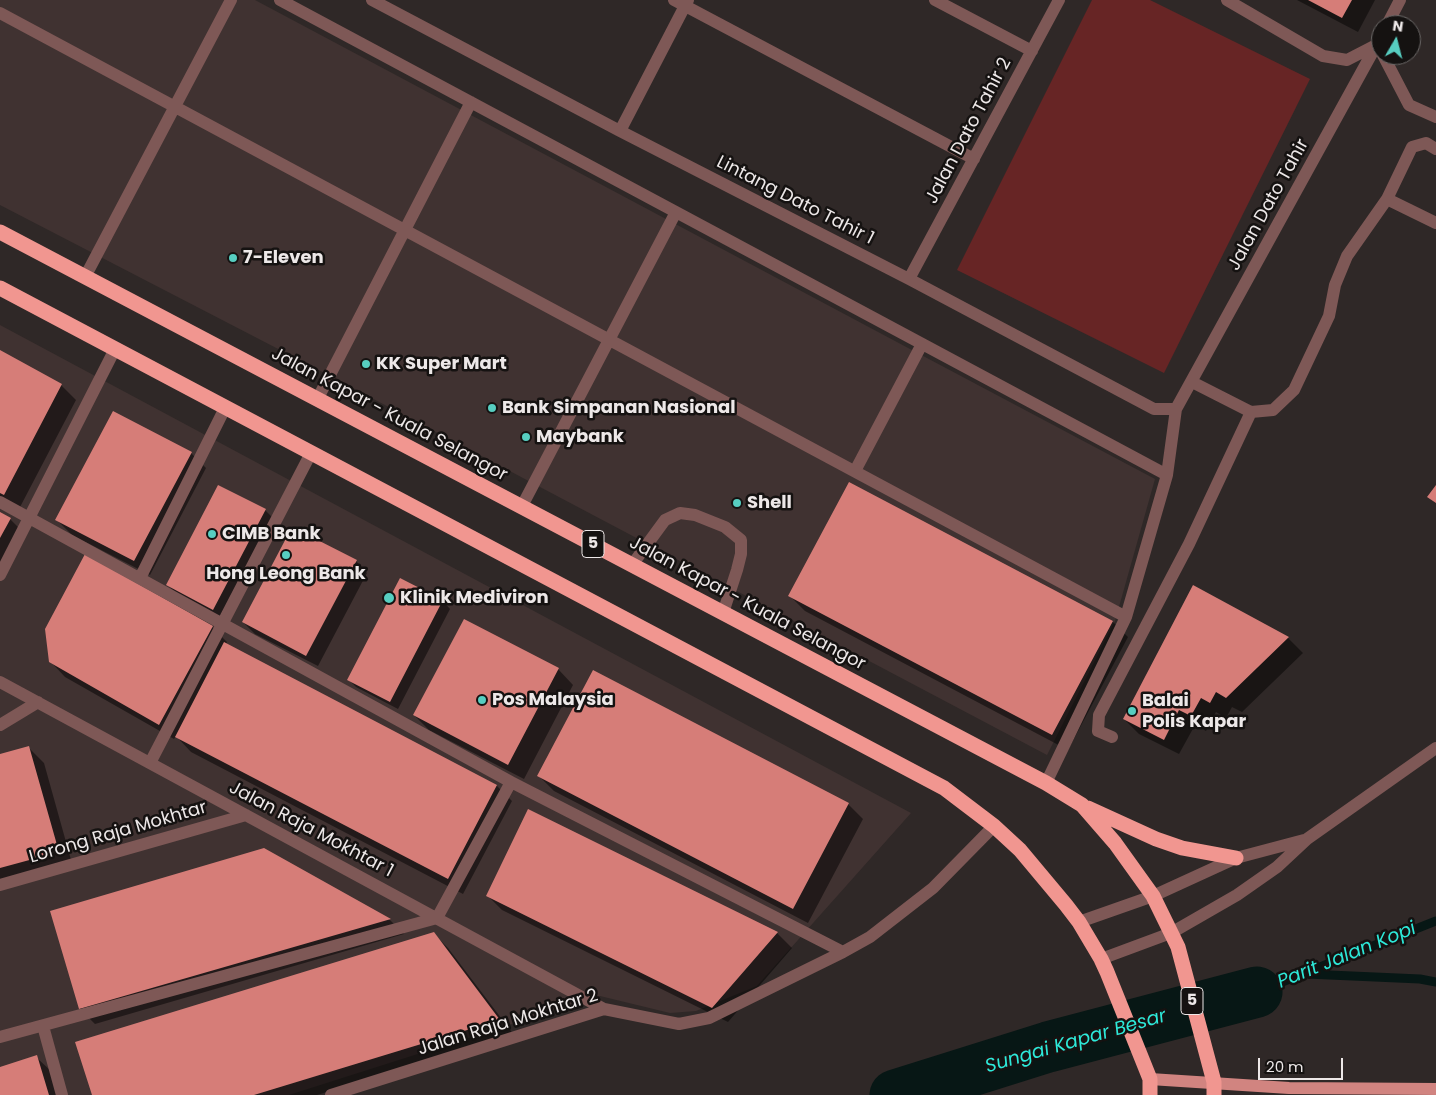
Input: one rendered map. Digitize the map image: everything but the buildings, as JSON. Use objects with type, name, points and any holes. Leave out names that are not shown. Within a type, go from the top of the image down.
[{"type":"highway","name":"Jalan Kapar - Kuala Selangor","points":[[0,232],[1046,783],[1082,805],[1115,843],[1153,896],[1178,947],[1207,1054],[1214,1089]]},
{"type":"highway","points":[[0,288],[944,788],[994,826],[1020,850],[1079,922],[1104,966],[1147,1072],[1150,1095]]},
{"type":"highway","points":[[1082,805],[1156,839],[1182,848],[1236,858]]},
{"type":"main road","points":[[1147,1072],[1214,1089],[1436,1089]]},
{"type":"street","points":[[85,277],[231,0]]},
{"type":"street","points":[[280,0],[1167,474]]},
{"type":"street","name":"Lintang Dato Tahir 1","points":[[372,0],[620,131],[910,278],[1154,408],[1176,409]]},
{"type":"street","points":[[935,0],[1032,51]]},
{"type":"street","name":"Jalan Dato Tahir 2","points":[[910,278],[1059,0]]},
{"type":"street","points":[[1227,0],[1323,56],[1347,60],[1371,51]]},
{"type":"street","points":[[1392,15],[1400,0]]},
{"type":"street","points":[[620,131],[682,2],[974,159]]},
{"type":"street","points":[[0,13],[1126,617]]},
{"type":"street","name":"Jalan Dato Tahir","points":[[1192,382],[1371,65]]},
{"type":"street","points":[[1390,65],[1408,104],[1436,117]]},
{"type":"street","points":[[318,398],[471,102]]},
{"type":"street","points":[[1046,783],[1126,617],[1167,474],[1176,409],[1192,382],[1251,412],[1273,410],[1294,390],[1329,316],[1335,286],[1346,256],[1387,199],[1412,147],[1426,143],[1436,149]]},
{"type":"street","points":[[1387,199],[1436,222]]},
{"type":"street","points":[[522,506],[676,212]]},
{"type":"street","points":[[855,471],[922,344]]},
{"type":"street","points":[[0,575],[116,349]]},
{"type":"street","points":[[140,578],[225,408]]},
{"type":"street","points":[[1112,737],[1098,731],[1099,715],[1189,544],[1251,412]]},
{"type":"street","points":[[150,763],[311,453]]},
{"type":"street","points":[[0,502],[511,782],[843,952]]},
{"type":"street","points":[[632,565],[665,520],[680,513],[695,515],[725,527],[741,540],[741,554],[723,613]]},
{"type":"street","name":"Jalan Raja Mokhtar 1","points":[[0,682],[604,1009]]},
{"type":"street","points":[[0,725],[38,702]]},
{"type":"street","points":[[1104,966],[1171,932],[1237,895],[1277,867],[1307,839],[1436,748]]},
{"type":"street","points":[[0,1037],[437,918],[511,782]]},
{"type":"street","name":"Lorong Raja Mokhtar","points":[[0,885],[246,815]]},
{"type":"street","name":"Jalan Raja Mokhtar 2","points":[[331,1095],[604,1009],[679,1024],[709,1018],[870,937],[933,888],[994,826]]},
{"type":"street","points":[[1079,922],[1153,896],[1236,858],[1307,839]]},
{"type":"street","points":[[43,1026],[62,1095]]},
{"type":"shaded area","points":[[0,0],[255,0],[1155,479],[1115,621],[1047,755],[313,367],[0,205]]},
{"type":"shaded area","points":[[1092,0],[1150,0],[1310,79],[1164,373],[957,270]]},
{"type":"shaded area","points":[[0,325],[911,813],[757,986],[696,1011],[670,1013],[600,996],[289,1095],[0,1095]]},
{"type":"waterway","name":"Parit Jalan Kopi","points":[[1257,992],[1436,921]]},
{"type":"waterway","points":[[1307,974],[1420,979],[1436,982]]},
{"type":"waterway","name":"Sungai Kapar Besar","points":[[895,1095],[1048,1047],[1257,992]]},
{"type":"place","name":"7-Eleven","points":[[233,258]]},
{"type":"place","name":"KK Super Mart","points":[[366,364]]},
{"type":"place","name":"Bank Simpanan Nasional","points":[[492,408]]},
{"type":"place","name":"Maybank","points":[[526,437]]},
{"type":"place","name":"Shell","points":[[737,503]]},
{"type":"place","name":"CIMB Bank","points":[[212,534]]},
{"type":"place","name":"Hong Leong Bank","points":[[286,555]]},
{"type":"place","name":"Klinik Mediviron","points":[[389,598]]},
{"type":"place","name":"Pos Malaysia","points":[[482,700]]},
{"type":"place","name":"Balai Polis Kapar","points":[[1132,711]]}]
